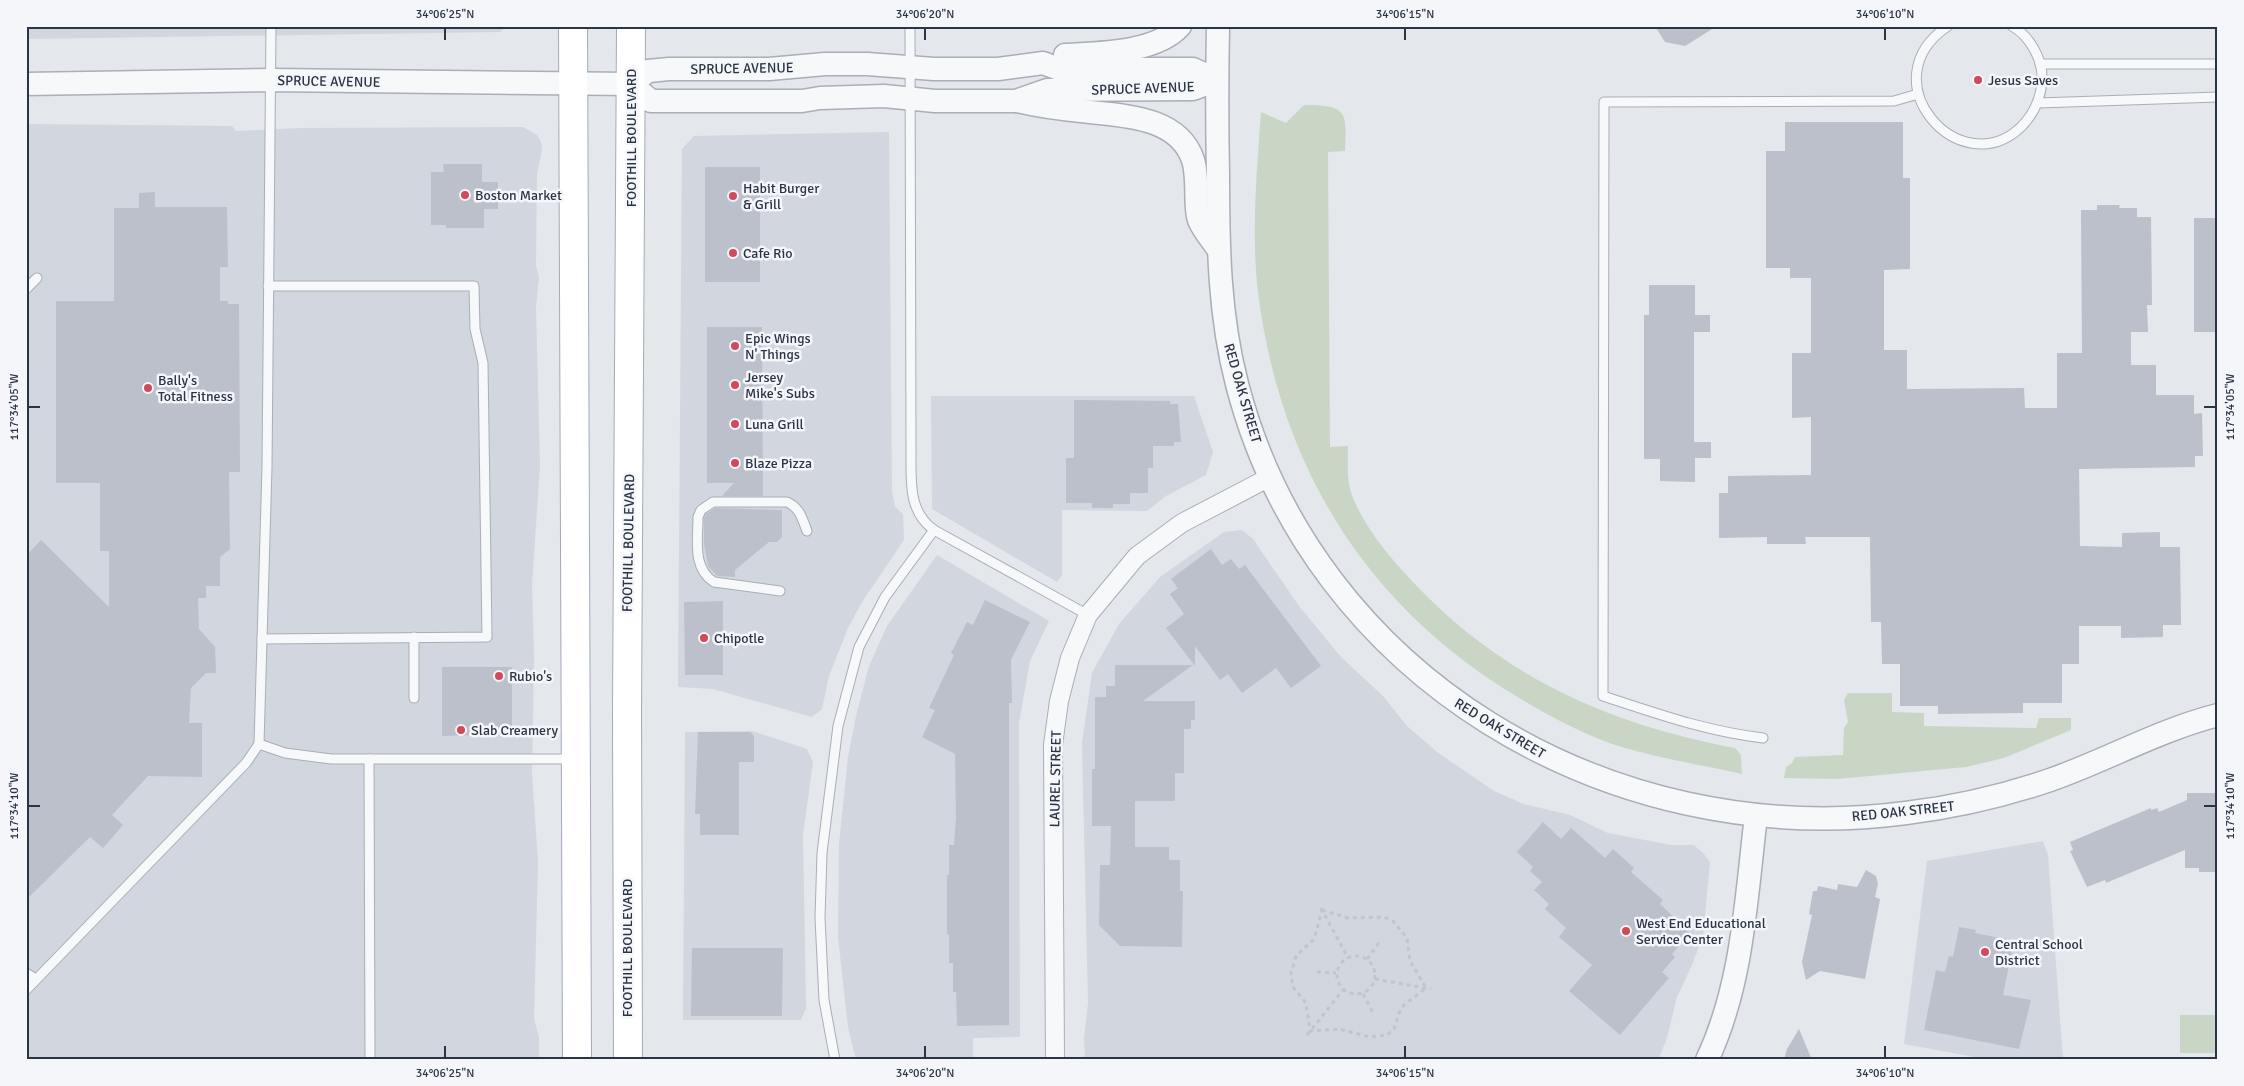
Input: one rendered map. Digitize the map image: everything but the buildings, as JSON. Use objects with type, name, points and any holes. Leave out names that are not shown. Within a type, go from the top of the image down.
[{"type":"main road","points":[[573,26],[577,1060]]},
{"type":"main road","name":"FOOTHILL BOULEVARD","points":[[628,1060],[627,721],[631,26]]},
{"type":"street","points":[[1043,63],[1060,55],[1111,52],[1142,46],[1167,37],[1180,26]]},
{"type":"street","name":"RED OAK STREET","points":[[1218,26],[1218,250],[1220,294],[1235,375],[1248,421],[1270,478],[1306,543],[1351,605],[1401,658],[1461,706],[1529,748],[1603,781],[1679,802],[1756,816],[1836,818],[1900,814],[1975,801],[2052,780],[2135,744],[2199,720],[2218,715]]},
{"type":"street","name":"SPRUCE AVENUE","points":[[26,84],[270,80],[631,84],[648,71],[669,69],[769,69],[825,64],[867,64],[910,68],[998,69],[1043,63],[1059,69],[1193,69],[1217,80]]},
{"type":"street","name":"SPRUCE AVENUE","points":[[631,84],[652,101],[802,101],[820,98],[884,96],[909,100],[1016,101],[1047,90],[1193,89],[1217,80]]},
{"type":"street","points":[[1016,101],[1047,108],[1134,118],[1165,127],[1180,137],[1189,147],[1194,162],[1199,219],[1218,250]]},
{"type":"street","name":"LAUREL STREET","points":[[1055,1060],[1054,745],[1059,700],[1070,658],[1088,615],[1137,556],[1182,523],[1270,478]]},
{"type":"street","points":[[1707,1060],[1726,1014],[1734,985],[1741,947],[1756,816]]},
{"type":"lane","points":[[26,990],[233,777],[246,763],[258,744],[267,467],[271,26]]},
{"type":"lane","points":[[910,26],[911,485],[915,506],[922,522],[934,530],[1088,615]]},
{"type":"lane","points":[[1948,26],[1936,34],[1923,52],[1917,73],[1918,94],[1924,111],[1935,125],[1950,136],[1966,142],[1984,143],[2001,139],[2017,131],[2030,118],[2038,103],[2042,77],[2040,64],[2027,38],[2012,26]]},
{"type":"lane","points":[[2040,64],[2218,64]]},
{"type":"lane","points":[[1763,738],[1727,734],[1683,723],[1603,696],[1604,102],[1894,100],[1918,94]]},
{"type":"lane","points":[[2038,103],[2116,98],[2218,97]]},
{"type":"lane","points":[[26,289],[37,278]]},
{"type":"lane","points":[[262,639],[487,637],[483,363],[475,328],[474,286],[268,286]]},
{"type":"lane","points":[[780,591],[714,582],[706,577],[698,563],[698,517],[701,510],[713,502],[787,502],[795,505],[801,514],[807,531]]},
{"type":"lane","points":[[835,1060],[824,1000],[820,918],[822,853],[838,726],[858,647],[886,597],[934,530]]},
{"type":"lane","points":[[414,637],[414,698]]},
{"type":"lane","points":[[258,744],[285,754],[369,760],[577,759]]},
{"type":"lane","points":[[369,760],[370,1060]]},
{"type":"lane","points":[[26,973],[36,979]]},
{"type":"path","points":[[1321,909],[1348,958]]},
{"type":"path","points":[[1321,909],[1348,918],[1384,917],[1393,921],[1407,938],[1410,961],[1426,988]]},
{"type":"path","points":[[1310,1031],[1306,1003],[1293,987],[1290,973],[1296,956],[1313,940],[1321,909]]},
{"type":"path","points":[[1367,959],[1381,940]]},
{"type":"path","points":[[1354,956],[1367,959],[1375,969],[1375,979],[1371,987],[1363,994],[1355,995],[1343,990],[1337,980],[1336,973],[1342,961],[1348,958],[1354,956]]},
{"type":"path","points":[[1317,972],[1336,973]]},
{"type":"path","points":[[1375,979],[1431,989]]},
{"type":"path","points":[[1310,1031],[1339,1029],[1370,1038],[1387,1035],[1394,1029],[1399,1013],[1404,1005],[1426,988]]},
{"type":"path","points":[[1307,1035],[1343,990]]},
{"type":"path","points":[[1363,994],[1374,1013]]},
{"type":"shaded area","points":[[26,26],[507,26],[500,32],[26,39]]},
{"type":"shaded area","points":[[26,124],[232,126],[236,131],[301,128],[523,127],[537,135],[541,142],[542,149],[537,175],[536,266],[539,277],[536,307],[540,466],[532,584],[534,658],[532,775],[538,862],[534,1019],[539,1037],[539,1060],[26,1060]]},
{"type":"shaded area","points":[[889,132],[892,492],[895,507],[903,514],[904,540],[862,602],[848,628],[829,676],[822,709],[812,717],[713,689],[678,687],[682,149],[694,136]]},
{"type":"shaded area","points":[[931,396],[1194,396],[1213,452],[1206,475],[1166,496],[1147,511],[1062,510],[1062,575],[1057,582],[932,509]]},
{"type":"shaded area","points":[[1242,530],[1253,539],[1299,606],[1341,657],[1383,696],[1407,726],[1437,752],[1494,791],[1524,804],[1570,815],[1608,833],[1671,845],[1694,845],[1703,853],[1710,862],[1703,936],[1677,997],[1667,1038],[1658,1060],[1085,1060],[1084,1038],[1088,1003],[1082,743],[1092,673],[1119,624],[1160,577],[1224,532]]},
{"type":"shaded area","points":[[937,555],[1049,621],[1030,661],[1019,723],[1020,1037],[973,1038],[973,1060],[856,1060],[848,1027],[838,937],[839,844],[848,757],[869,666],[887,626]]},
{"type":"shaded area","points":[[752,731],[807,749],[813,762],[803,835],[806,1008],[801,1020],[683,1020],[685,732]]},
{"type":"shaded area","name":"Central School District","points":[[2043,841],[2048,855],[2063,1060],[1991,1060],[1904,1044],[1927,861]]},
{"type":"green space","points":[[1304,105],[1318,105],[1336,109],[1344,119],[1345,151],[1328,152],[1330,447],[1348,446],[1349,486],[1358,510],[1372,532],[1387,553],[1412,581],[1447,615],[1520,670],[1560,692],[1601,710],[1688,738],[1735,748],[1741,755],[1742,774],[1611,744],[1571,726],[1521,699],[1466,663],[1418,622],[1376,577],[1340,527],[1310,474],[1287,417],[1269,356],[1256,270],[1255,202],[1261,112],[1286,123]]},
{"type":"green space","points":[[1848,693],[1892,693],[1892,712],[1924,713],[1924,726],[2036,728],[2039,718],[2071,718],[2071,730],[2004,758],[1966,767],[1837,779],[1784,778],[1786,767],[1792,763],[1795,757],[1843,755],[1844,728],[1848,722],[1844,700]]},
{"type":"green space","points":[[2180,1015],[2218,1015],[2218,1053],[2180,1053]]},
{"type":"place","name":"Jesus Saves","points":[[1978,80]]},
{"type":"place","name":"Boston Market","points":[[465,195]]},
{"type":"place","name":"Habit Burger & Grill","points":[[733,196]]},
{"type":"place","name":"Cafe Rio","points":[[733,253]]},
{"type":"place","name":"Epic Wings N' Things","points":[[735,346]]},
{"type":"place","name":"Jersey Mike's Subs","points":[[735,385]]},
{"type":"place","name":"Bally's Total Fitness","points":[[148,388]]},
{"type":"place","name":"Luna Grill","points":[[735,424]]},
{"type":"place","name":"Blaze Pizza","points":[[735,463]]},
{"type":"place","name":"Chipotle","points":[[704,638]]},
{"type":"place","name":"Rubio's","points":[[499,676]]},
{"type":"place","name":"Slab Creamery","points":[[461,730]]},
{"type":"place","name":"West End Educational Service Center","points":[[1626,931]]},
{"type":"place","name":"Central School District","points":[[1985,952]]}]
